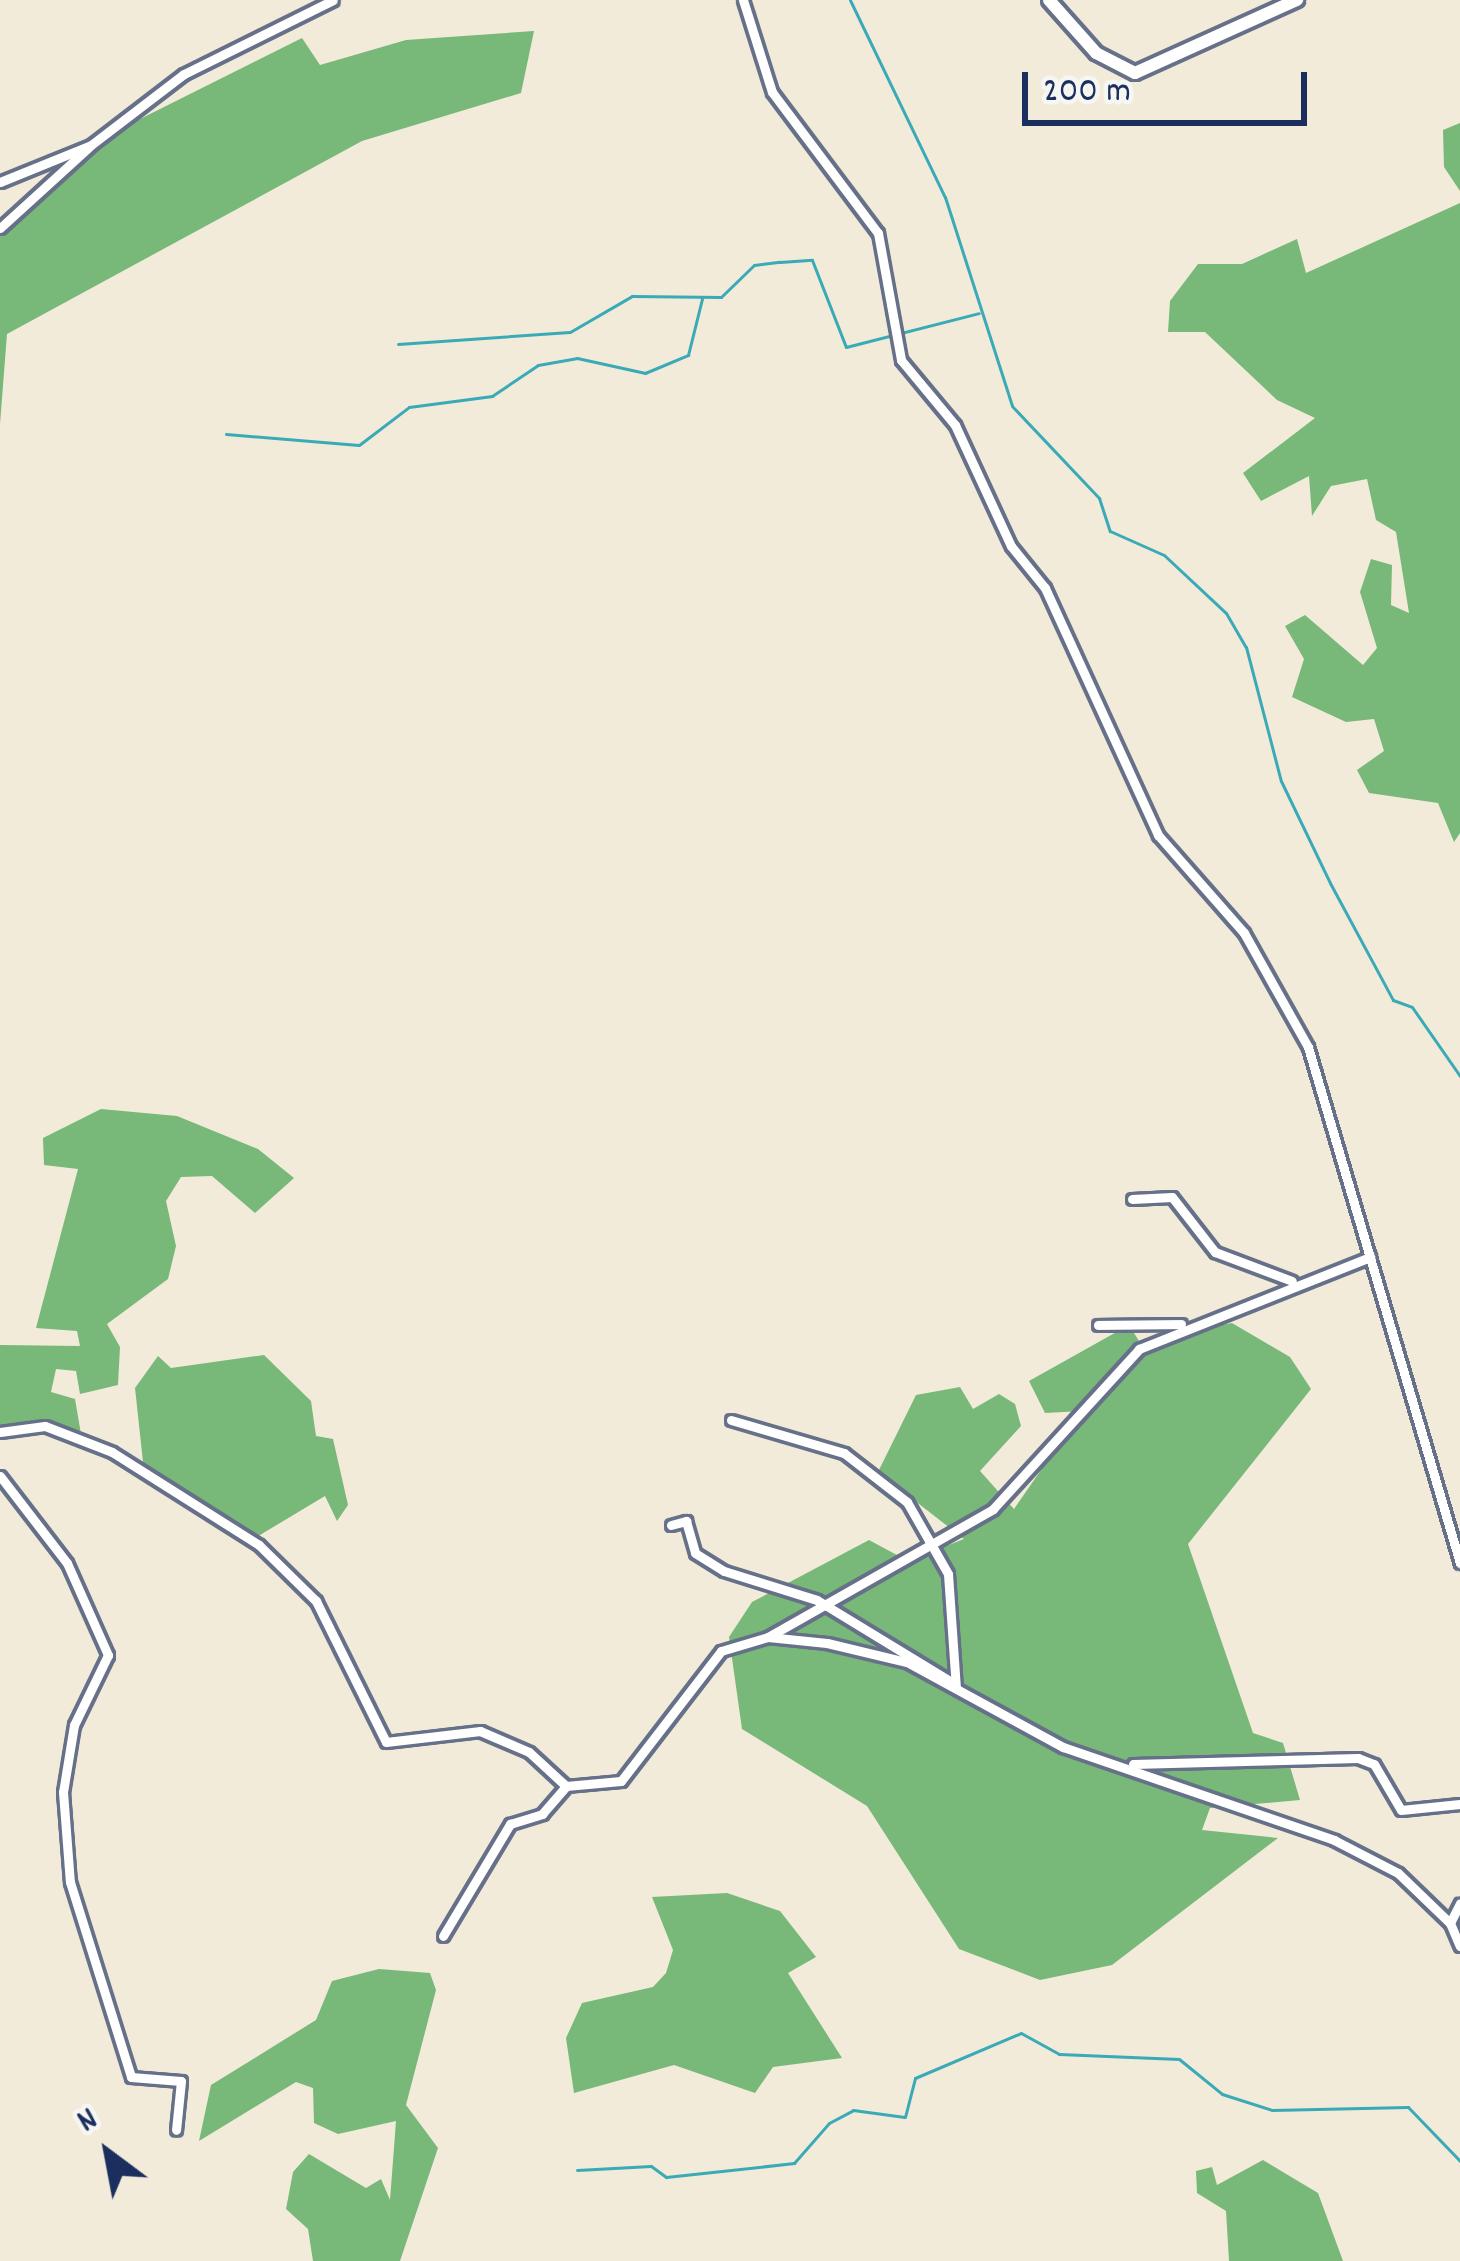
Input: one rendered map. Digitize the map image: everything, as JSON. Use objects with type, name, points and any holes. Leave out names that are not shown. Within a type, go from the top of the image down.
[{"type":"main road","points":[[1049,0],[1096,53],[1136,74],[1297,0]]},
{"type":"street","points":[[0,228],[91,146],[184,74],[333,0]]},
{"type":"street","points":[[743,0],[772,92],[878,232],[893,332],[1046,588],[1159,835],[1244,933],[1308,1047],[1460,1563]]},
{"type":"street","points":[[0,182],[91,146]]},
{"type":"street","points":[[1132,1198],[1172,1197],[1215,1252],[1294,1282]]},
{"type":"street","points":[[443,1936],[510,1825],[542,1814],[566,1786],[621,1781],[706,1662],[768,1637],[932,1548],[1008,1498],[1138,1349],[1183,1324],[1370,1257]]},
{"type":"street","points":[[1098,1325],[1183,1324]]},
{"type":"street","points":[[731,1420],[844,1453],[907,1502],[952,1593],[956,1688]]},
{"type":"street","points":[[0,1432],[44,1426],[112,1452],[259,1545],[316,1601],[386,1742],[480,1731],[529,1752],[566,1786]]},
{"type":"street","points":[[0,1476],[67,1563],[108,1654],[74,1725],[63,1792],[70,1882],[131,2077],[181,2081],[176,2131]]},
{"type":"street","points":[[671,1525],[686,1521],[695,1553],[724,1571],[826,1605],[1049,1741],[1334,1840],[1398,1873],[1450,1923],[1460,1946]]},
{"type":"street","points":[[768,1637],[872,1653],[956,1688]]},
{"type":"street","points":[[1121,1764],[1358,1758],[1374,1764],[1401,1810],[1460,1804]]},
{"type":"street","points":[[1450,1923],[1460,1903]]},
{"type":"green space","points":[[534,31],[521,93],[362,141],[7,334],[0,424],[0,234],[122,128],[302,38],[320,65],[406,40]]},
{"type":"green space","points":[[1460,123],[1460,191],[1444,167],[1443,130]]},
{"type":"green space","points":[[1460,203],[1460,833],[1454,842],[1438,803],[1369,793],[1357,770],[1384,751],[1374,719],[1346,722],[1292,697],[1304,659],[1285,626],[1305,615],[1363,665],[1377,648],[1360,592],[1371,559],[1392,565],[1391,605],[1409,613],[1396,532],[1376,520],[1367,479],[1331,486],[1312,516],[1309,476],[1261,501],[1243,473],[1315,418],[1277,400],[1205,332],[1168,332],[1170,301],[1198,264],[1242,264],[1297,239],[1306,273]]},
{"type":"green space","points":[[101,1109],[177,1116],[258,1149],[294,1178],[255,1213],[212,1176],[181,1177],[166,1201],[176,1246],[168,1279],[107,1324],[120,1347],[118,1385],[80,1394],[76,1371],[56,1369],[51,1392],[75,1399],[81,1434],[51,1424],[0,1432],[0,1345],[80,1346],[77,1331],[36,1328],[78,1169],[44,1165],[43,1138]]},
{"type":"green space","points":[[1232,1323],[1290,1357],[1311,1389],[1188,1544],[1253,1733],[1283,1743],[1300,1800],[1210,1808],[1202,1830],[1278,1838],[1112,1965],[1040,1980],[959,1949],[867,1806],[742,1729],[729,1637],[752,1602],[869,1540],[908,1561],[964,1539],[878,1472],[916,1395],[960,1387],[973,1409],[999,1394],[1015,1404],[1021,1426],[980,1471],[1014,1509],[1082,1411],[1045,1413],[1029,1381],[1129,1325],[1139,1341]]},
{"type":"green space","points":[[264,1355],[311,1401],[316,1436],[333,1439],[348,1505],[337,1521],[325,1496],[255,1538],[143,1462],[135,1388],[158,1356],[171,1368]]},
{"type":"green space","points":[[727,1893],[780,1911],[816,1957],[788,1973],[842,2058],[773,2067],[755,2093],[674,2065],[574,2093],[566,2038],[582,2003],[653,1987],[666,1973],[673,1950],[652,1897]]},
{"type":"green space","points":[[379,1969],[430,1973],[436,1990],[406,2105],[438,2148],[400,2261],[313,2261],[308,2229],[286,2209],[293,2172],[309,2154],[366,2188],[381,2179],[390,2200],[396,2121],[338,2134],[314,2123],[313,2088],[296,2082],[199,2141],[211,2085],[316,2020],[332,1981]]},
{"type":"green space","points":[[1263,2160],[1318,2193],[1343,2261],[1229,2261],[1226,2211],[1197,2193],[1196,2171],[1212,2167],[1217,2185]]},
{"type":"waterway","points":[[850,0],[945,197],[1012,406],[1099,498],[1110,531],[1164,555],[1226,613],[1246,647],[1281,781],[1330,883],[1393,1000],[1412,1007],[1460,1076]]},
{"type":"waterway","points":[[398,344],[570,332],[632,296],[721,297],[754,265],[812,260],[846,347],[979,313]]},
{"type":"waterway","points":[[226,434],[359,445],[409,407],[492,396],[538,365],[577,358],[645,373],[688,355],[702,299]]},
{"type":"waterway","points":[[577,2170],[651,2166],[666,2177],[794,2163],[829,2123],[853,2110],[905,2117],[915,2078],[1021,2033],[1059,2054],[1179,2059],[1222,2094],[1272,2110],[1408,2107],[1460,2161]]}]
